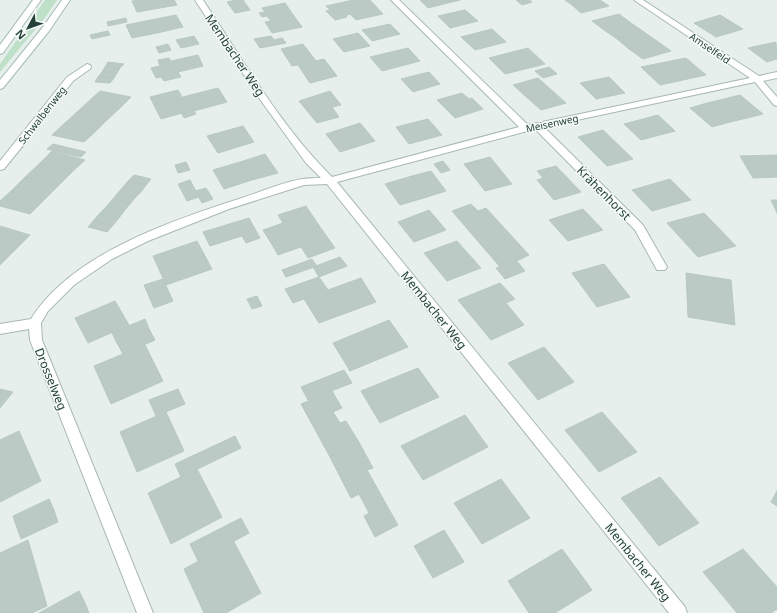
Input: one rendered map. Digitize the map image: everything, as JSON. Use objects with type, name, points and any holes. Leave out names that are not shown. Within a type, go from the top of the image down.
[{"type":"street","points":[[0,51],[37,0]]},
{"type":"street","points":[[0,86],[46,29],[66,0]]},
{"type":"street","name":"Membacher Weg","points":[[200,0],[262,96],[310,161],[330,181],[679,613]]},
{"type":"street","points":[[395,0],[526,128]]},
{"type":"street","name":"Amselfeld","points":[[638,0],[757,80],[777,103]]},
{"type":"street","name":"Schwalbenweg","points":[[0,167],[35,125],[70,79],[87,66]]},
{"type":"street","name":"Meisenweg","points":[[330,181],[526,128],[777,75]]},
{"type":"street","name":"Krähenhorst","points":[[537,126],[639,228],[661,267]]},
{"type":"street","points":[[0,329],[35,323],[44,308],[70,282],[108,256],[144,238],[225,207],[303,182],[330,181]]},
{"type":"street","name":"Drosselweg","points":[[35,323],[36,340],[145,613]]},
{"type":"green space","points":[[45,0],[57,0],[44,19],[0,72],[0,64]]},
{"type":"building","points":[[174,0],[177,5],[137,12],[132,1]]},
{"type":"building","points":[[243,0],[250,10],[235,13],[227,2]]},
{"type":"building","points":[[353,0],[370,0],[383,14],[356,20],[350,14],[345,16],[347,17],[335,20],[326,11],[330,10],[326,6]]},
{"type":"building","points":[[420,0],[460,0],[428,8]]},
{"type":"building","points":[[516,0],[529,0],[532,2],[522,5]]},
{"type":"building","points":[[565,0],[593,0],[572,5]]},
{"type":"building","points":[[593,0],[600,0],[609,6],[581,13],[572,5]]},
{"type":"building","points":[[285,3],[294,16],[271,21],[267,16],[262,17],[259,13],[265,12],[262,8]]},
{"type":"building","points":[[465,10],[478,21],[450,28],[438,16]]},
{"type":"building","points":[[619,14],[631,23],[604,30],[592,21]]},
{"type":"building","points":[[176,15],[183,27],[157,33],[151,20]]},
{"type":"building","points":[[720,15],[743,29],[716,37],[694,23]]},
{"type":"building","points":[[294,16],[302,27],[272,33],[265,22]]},
{"type":"building","points":[[126,18],[127,22],[108,26],[107,22]]},
{"type":"building","points":[[151,20],[157,33],[132,38],[126,25]]},
{"type":"building","points":[[631,23],[644,32],[617,39],[604,30]]},
{"type":"building","points":[[390,24],[400,34],[372,41],[362,30]]},
{"type":"building","points":[[492,29],[506,42],[475,50],[461,37]]},
{"type":"building","points":[[108,31],[110,35],[92,39],[90,35]]},
{"type":"building","points":[[644,32],[657,41],[629,49],[617,39]]},
{"type":"building","points":[[358,33],[370,46],[344,52],[333,39]]},
{"type":"building","points":[[194,36],[199,44],[181,48],[176,40]]},
{"type":"building","points":[[271,36],[274,40],[282,38],[286,43],[260,48],[254,39]]},
{"type":"building","points":[[657,41],[671,51],[643,59],[629,49]]},
{"type":"building","points":[[776,42],[777,59],[767,62],[748,48]]},
{"type":"building","points":[[168,44],[171,50],[159,53],[156,47]]},
{"type":"building","points":[[303,44],[316,61],[292,66],[281,49]]},
{"type":"building","points":[[408,48],[420,61],[382,71],[370,57]]},
{"type":"building","points":[[528,48],[545,64],[505,74],[489,58]]},
{"type":"building","points":[[198,55],[203,66],[178,72],[181,77],[164,81],[161,77],[156,78],[151,68],[160,66],[158,60],[169,58],[171,61]]},
{"type":"building","points":[[686,58],[706,75],[660,85],[641,67]]},
{"type":"building","points":[[324,59],[337,76],[310,83],[298,65]]},
{"type":"building","points":[[108,62],[124,64],[120,68],[105,67]]},
{"type":"building","points":[[105,67],[120,68],[117,73],[102,72]]},
{"type":"building","points":[[549,67],[557,74],[543,78],[535,71]]},
{"type":"building","points":[[102,72],[117,73],[114,78],[98,77]]},
{"type":"building","points":[[429,72],[440,84],[413,92],[401,79]]},
{"type":"building","points":[[98,77],[114,78],[110,83],[95,82]]},
{"type":"building","points":[[609,77],[625,93],[596,99],[580,83]]},
{"type":"building","points":[[538,78],[566,103],[541,110],[513,85]]},
{"type":"building","points":[[218,88],[227,102],[194,111],[196,114],[184,118],[178,107],[187,105],[183,97]]},
{"type":"building","points":[[178,90],[187,105],[178,107],[182,113],[161,119],[150,97]]},
{"type":"building","points":[[100,91],[131,97],[120,108],[89,101]]},
{"type":"building","points":[[330,91],[341,105],[332,107],[339,117],[317,123],[299,101]]},
{"type":"building","points":[[462,93],[469,99],[472,98],[483,109],[455,118],[437,100]]},
{"type":"building","points":[[740,95],[763,114],[747,118],[724,99]]},
{"type":"building","points":[[724,99],[747,118],[730,122],[707,103]]},
{"type":"building","points":[[89,101],[120,108],[108,119],[77,112]]},
{"type":"building","points":[[707,103],[730,122],[712,127],[690,108]]},
{"type":"building","points":[[77,112],[108,119],[96,131],[65,123]]},
{"type":"building","points":[[658,115],[675,131],[641,140],[624,124]]},
{"type":"building","points":[[428,119],[442,135],[409,144],[396,127]]},
{"type":"building","points":[[65,123],[96,131],[84,142],[52,135]]},
{"type":"building","points":[[360,123],[375,141],[340,152],[326,134]]},
{"type":"building","points":[[243,126],[254,142],[218,153],[207,136]]},
{"type":"building","points":[[603,130],[633,159],[607,166],[578,137]]},
{"type":"building","points":[[53,144],[86,152],[81,157],[47,149]]},
{"type":"building","points":[[52,151],[85,160],[72,172],[39,164]]},
{"type":"building","points":[[265,154],[278,173],[252,180],[240,162]]},
{"type":"building","points":[[777,155],[777,177],[753,178],[740,156]]},
{"type":"building","points":[[490,157],[512,184],[485,191],[464,164]]},
{"type":"building","points":[[443,161],[450,170],[441,173],[434,164]]},
{"type":"building","points":[[186,162],[190,170],[178,173],[175,165]]},
{"type":"building","points":[[240,162],[252,180],[224,189],[213,170]]},
{"type":"building","points":[[39,164],[72,172],[58,186],[25,177]]},
{"type":"building","points":[[556,166],[581,192],[554,200],[537,180],[543,178],[537,171]]},
{"type":"building","points":[[431,171],[446,191],[427,197],[412,176]]},
{"type":"building","points":[[134,175],[151,179],[146,185],[128,181]]},
{"type":"building","points":[[412,176],[427,197],[400,205],[385,184]]},
{"type":"building","points":[[25,177],[58,186],[44,200],[11,191]]},
{"type":"building","points":[[670,179],[691,200],[652,211],[632,190]]},
{"type":"building","points":[[190,180],[199,197],[187,201],[178,184]]},
{"type":"building","points":[[128,181],[146,185],[141,192],[123,187]]},
{"type":"building","points":[[123,187],[141,192],[135,198],[117,194]]},
{"type":"building","points":[[206,188],[213,199],[202,203],[195,191]]},
{"type":"building","points":[[11,191],[44,200],[30,214],[0,206],[0,201]]},
{"type":"building","points":[[117,194],[135,198],[130,204],[112,200]]},
{"type":"building","points":[[112,200],[130,204],[124,211],[106,207]]},
{"type":"building","points":[[771,200],[777,200],[777,213]]},
{"type":"building","points":[[471,204],[521,259],[500,267],[452,211]]},
{"type":"building","points":[[306,206],[320,227],[271,243],[263,230],[283,223],[278,215]]},
{"type":"building","points":[[106,207],[124,211],[119,218],[100,213]]},
{"type":"building","points":[[486,208],[529,255],[521,259],[478,211]]},
{"type":"building","points":[[583,209],[603,230],[568,241],[549,220]]},
{"type":"building","points":[[429,210],[446,230],[414,242],[398,222]]},
{"type":"building","points":[[100,213],[119,218],[113,225],[94,220]]},
{"type":"building","points":[[704,213],[736,246],[698,257],[667,223]]},
{"type":"building","points":[[249,218],[260,238],[246,243],[242,236],[210,246],[203,232]]},
{"type":"building","points":[[94,220],[113,225],[107,232],[88,227]]},
{"type":"building","points":[[0,226],[30,235],[15,250],[0,246]]},
{"type":"building","points":[[320,227],[335,248],[308,258],[301,247],[278,255],[271,243]]},
{"type":"building","points":[[197,241],[212,269],[166,285],[153,256]]},
{"type":"building","points":[[457,241],[481,268],[447,281],[424,253]]},
{"type":"building","points":[[0,246],[15,250],[0,265]]},
{"type":"building","points":[[340,257],[347,266],[319,277],[313,267]]},
{"type":"building","points":[[312,259],[317,266],[286,277],[282,270]]},
{"type":"building","points":[[516,260],[525,271],[505,279],[496,268]]},
{"type":"building","points":[[604,264],[630,297],[597,307],[572,273]]},
{"type":"building","points":[[686,273],[731,280],[735,325],[688,317]]},
{"type":"building","points":[[319,277],[328,290],[361,278],[376,302],[319,323],[304,299],[293,303],[285,289]]},
{"type":"building","points":[[163,279],[173,301],[154,308],[144,285]]},
{"type":"building","points":[[500,283],[515,299],[506,303],[524,325],[491,340],[458,300]]},
{"type":"building","points":[[257,296],[262,306],[252,309],[247,299]]},
{"type":"building","points":[[115,301],[129,325],[88,343],[75,318]]},
{"type":"building","points":[[145,319],[149,329],[117,343],[112,333]]},
{"type":"building","points":[[389,320],[408,347],[350,371],[333,343]]},
{"type":"building","points":[[149,329],[155,340],[123,354],[117,343]]},
{"type":"building","points":[[145,345],[163,381],[111,404],[94,366]]},
{"type":"building","points":[[544,347],[574,382],[538,400],[508,363]]},
{"type":"building","points":[[418,368],[439,397],[380,423],[361,391]]},
{"type":"building","points":[[344,370],[352,383],[308,400],[301,387]]},
{"type":"building","points":[[0,389],[13,392],[0,408]]},
{"type":"building","points":[[178,389],[185,404],[156,416],[149,400]]},
{"type":"building","points":[[332,391],[342,408],[333,412],[340,423],[346,421],[360,444],[330,457],[301,404]]},
{"type":"building","points":[[166,412],[184,451],[137,472],[120,432]]},
{"type":"building","points":[[602,412],[637,452],[599,472],[565,430]]},
{"type":"building","points":[[465,415],[488,447],[423,480],[401,446]]},
{"type":"building","points":[[19,431],[30,456],[0,471],[0,440]]},
{"type":"building","points":[[235,436],[241,448],[181,477],[175,464]]},
{"type":"building","points":[[360,444],[373,468],[367,470],[376,486],[351,498],[330,457]]},
{"type":"building","points":[[30,456],[41,481],[0,502],[0,471]]},
{"type":"building","points":[[197,469],[222,517],[171,544],[148,493]]},
{"type":"building","points":[[660,477],[699,523],[659,546],[621,498]]},
{"type":"building","points":[[501,479],[530,518],[482,544],[454,503]]},
{"type":"building","points":[[376,486],[386,504],[369,513],[359,494]]},
{"type":"building","points":[[777,491],[777,506],[771,502]]},
{"type":"building","points":[[49,499],[54,510],[17,528],[13,516]]},
{"type":"building","points":[[386,504],[398,525],[375,537],[364,516]]},
{"type":"building","points":[[54,510],[58,522],[21,539],[17,528]]},
{"type":"building","points":[[241,518],[249,533],[198,561],[190,544]]},
{"type":"building","points":[[444,530],[464,562],[433,578],[414,546]]},
{"type":"building","points":[[28,540],[47,606],[32,613],[0,613],[0,553]]},
{"type":"building","points":[[234,542],[261,593],[226,613],[204,613],[184,569]]},
{"type":"building","points":[[562,549],[592,590],[555,613],[529,613],[508,581]]},
{"type":"building","points":[[743,549],[777,587],[777,609],[771,613],[737,613],[703,572]]},
{"type":"building","points":[[79,591],[85,603],[67,613],[39,613]]},
{"type":"building","points":[[85,603],[89,613],[67,613]]}]
